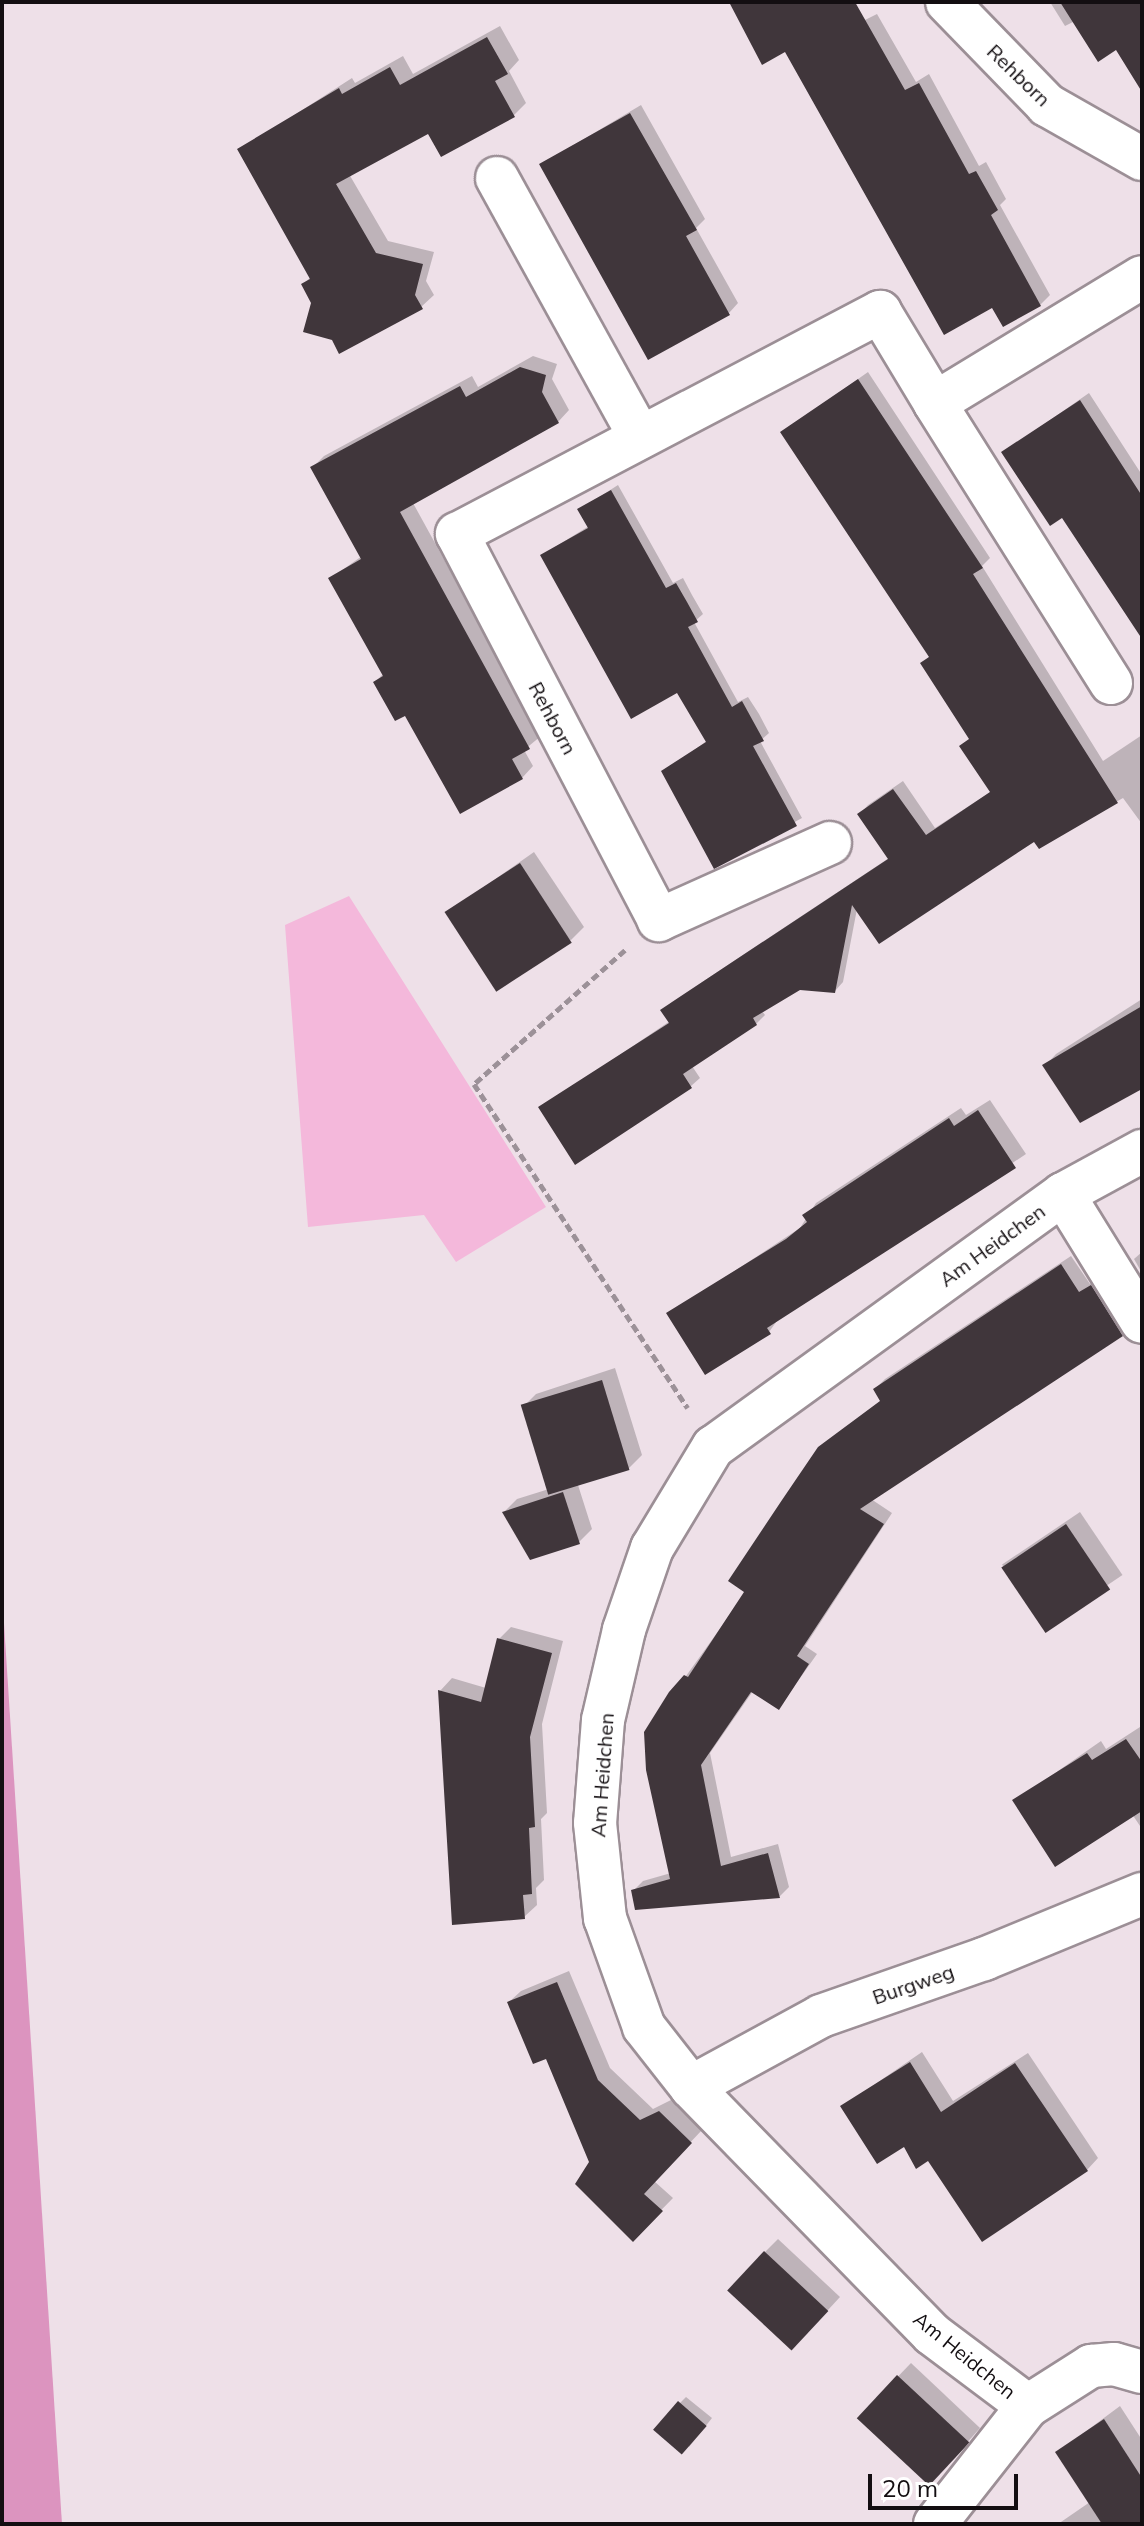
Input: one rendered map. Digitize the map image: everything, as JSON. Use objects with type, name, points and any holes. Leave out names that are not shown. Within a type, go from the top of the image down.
[{"type":"street","name":"Rehborn","points":[[947,2],[1047,105],[1142,159]]},
{"type":"street","points":[[497,178],[640,437]]},
{"type":"street","points":[[935,403],[1142,277]]},
{"type":"street","name":"Rehborn","points":[[659,920],[457,534],[640,437],[880,312],[1111,683]]},
{"type":"street","points":[[659,920],[830,843]]},
{"type":"street","name":"Am Heidchen","points":[[1142,1151],[1063,1194],[713,1447],[652,1548],[624,1630],[603,1720],[595,1823],[605,1918],[639,2013],[691,2087],[932,2334],[1028,2406],[1091,2366],[1114,2364],[1142,2372]]},
{"type":"street","name":"Am Heidchen","points":[[1063,1194],[1142,1322]]},
{"type":"street","name":"Burgweg","points":[[691,2087],[821,2016],[984,1959],[1142,1894]]},
{"type":"street","points":[[935,2524],[1028,2406]]},
{"type":"path","points":[[659,920],[474,1084],[713,1447]]},
{"type":"shaded area","points":[[349,896],[546,1207],[456,1262],[424,1215],[308,1227],[285,925]]},
{"type":"shaded area","points":[[2,1592],[62,2524],[2,2524]]},
{"type":"building","points":[[729,2],[855,2],[905,90],[919,83],[969,174],[976,171],[998,210],[991,215],[1041,306],[1003,327],[992,308],[944,335],[785,52],[762,65]]},
{"type":"building","points":[[1060,2],[1142,2],[1142,92],[1116,50],[1098,62]]},
{"type":"building","points":[[487,37],[508,74],[495,81],[515,117],[441,157],[428,134],[336,184],[376,253],[423,264],[415,295],[423,309],[339,354],[332,340],[303,332],[311,303],[301,284],[310,279],[237,149],[339,88],[342,94],[390,67],[400,85]]},
{"type":"building","points":[[630,113],[697,230],[686,236],[730,315],[648,360],[539,164]]},
{"type":"building","points":[[520,367],[546,375],[542,392],[559,423],[400,512],[530,749],[512,759],[523,779],[460,814],[405,716],[395,721],[373,682],[383,676],[328,578],[361,559],[310,467],[460,386],[466,397]]},
{"type":"building","points":[[858,379],[983,568],[973,574],[1118,803],[1039,849],[1034,842],[879,944],[852,905],[835,993],[800,990],[753,1018],[757,1025],[683,1074],[692,1088],[575,1165],[538,1107],[669,1023],[660,1010],[888,859],[857,814],[893,789],[926,835],[990,792],[959,746],[969,739],[920,663],[929,657],[780,432]]},
{"type":"building","points":[[1080,400],[1142,496],[1142,639],[1062,518],[1050,526],[1001,452]]},
{"type":"building","points":[[611,490],[666,588],[676,583],[687,602],[698,622],[688,627],[732,707],[742,701],[764,741],[753,746],[797,826],[714,869],[661,771],[706,742],[677,693],[631,719],[540,555],[588,528],[577,509]]},
{"type":"building","points":[[520,863],[572,943],[496,992],[445,912]]},
{"type":"building","points":[[1142,1006],[1142,1089],[1080,1123],[1042,1065]]},
{"type":"building","points":[[978,1110],[1016,1168],[767,1328],[771,1334],[705,1375],[666,1313],[786,1239],[807,1222],[802,1215],[949,1118],[954,1126]]},
{"type":"building","points":[[1061,1264],[1079,1292],[1091,1285],[1123,1336],[860,1509],[884,1524],[797,1656],[809,1664],[779,1710],[751,1692],[701,1765],[721,1866],[768,1853],[780,1898],[635,1910],[631,1890],[670,1879],[646,1770],[644,1732],[669,1692],[684,1675],[688,1677],[744,1592],[728,1581],[818,1447],[880,1401],[873,1389]]},
{"type":"building","points":[[602,1380],[629,1470],[548,1495],[521,1405]]},
{"type":"building","points":[[563,1492],[580,1544],[530,1560],[502,1512]]},
{"type":"building","points":[[1066,1524],[1110,1589],[1046,1633],[1001,1568]]},
{"type":"building","points":[[497,1638],[552,1653],[530,1737],[535,1827],[529,1828],[532,1894],[523,1895],[525,1919],[452,1925],[438,1690],[481,1702]]},
{"type":"building","points":[[1126,1739],[1142,1762],[1142,1811],[1055,1867],[1012,1800],[1087,1753],[1092,1760]]},
{"type":"building","points":[[557,1982],[598,2080],[640,2120],[659,2111],[692,2143],[644,2194],[663,2211],[633,2242],[575,2184],[589,2162],[546,2059],[533,2064],[507,2002]]},
{"type":"building","points":[[910,2062],[941,2112],[1015,2063],[1088,2171],[982,2242],[928,2161],[916,2169],[904,2147],[877,2164],[840,2106]]},
{"type":"building","points":[[764,2251],[828,2311],[792,2351],[727,2290]]},
{"type":"building","points":[[897,2375],[969,2443],[929,2486],[857,2418]]},
{"type":"building","points":[[678,2401],[707,2426],[682,2455],[653,2430]]},
{"type":"building","points":[[1104,2419],[1142,2478],[1142,2524],[1102,2524],[1055,2452]]}]
